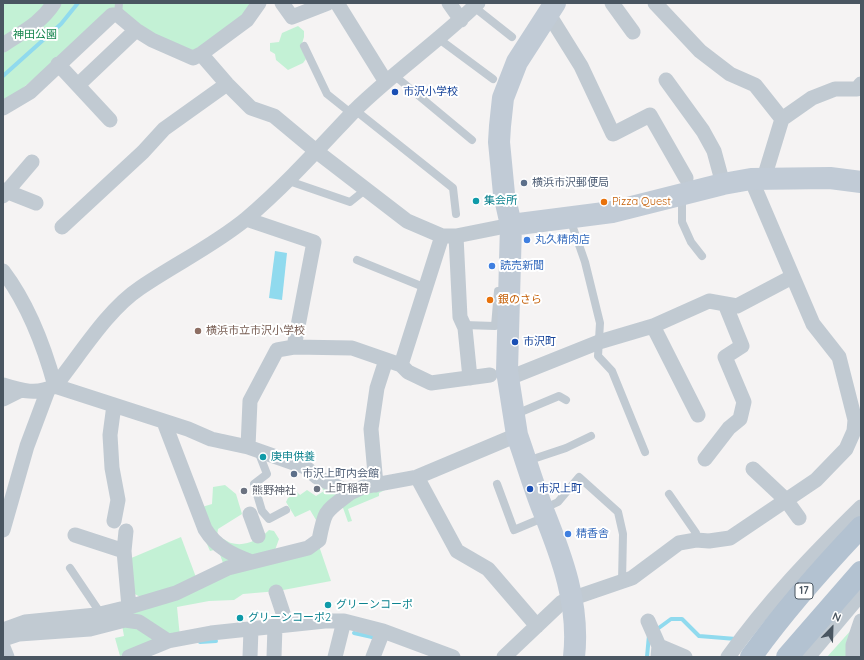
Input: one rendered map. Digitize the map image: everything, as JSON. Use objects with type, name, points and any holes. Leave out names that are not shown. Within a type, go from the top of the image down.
[{"type":"main road","name":"17","points":[[751,657],[779,620],[861,527]]},
{"type":"main road","points":[[787,657],[861,572]]},
{"type":"street","points":[[3,45],[38,23],[46,16],[54,3]]},
{"type":"street","points":[[3,108],[30,92],[58,64],[119,9],[136,30],[152,40],[193,58],[201,54],[247,20],[259,3]]},
{"type":"street","points":[[282,3],[292,16],[336,4],[391,79]]},
{"type":"street","points":[[449,3],[461,20]]},
{"type":"street","points":[[612,3],[633,32]]},
{"type":"street","points":[[655,3],[700,51],[730,74],[755,85],[782,119]]},
{"type":"street","points":[[3,530],[6,504],[27,446],[51,388],[112,312],[139,288],[208,247],[246,218],[316,151],[354,112],[391,79],[439,40],[476,5]]},
{"type":"street","points":[[551,8],[613,134],[650,115],[688,187]]},
{"type":"street","points":[[551,8],[516,62],[501,110],[499,142],[504,194],[511,226],[507,330],[499,376],[526,461],[562,562],[572,598],[575,644],[574,657]]},
{"type":"street","points":[[78,85],[136,30]]},
{"type":"street","points":[[201,54],[227,84],[251,108],[274,116],[365,190],[407,221],[449,236],[612,212],[688,187],[758,179],[830,178],[861,182]]},
{"type":"street","points":[[58,64],[110,120]]},
{"type":"street","points":[[666,80],[703,131],[714,151],[723,184]]},
{"type":"street","points":[[62,227],[96,205],[164,129],[227,84]]},
{"type":"street","points":[[504,657],[562,602],[622,582],[641,573],[679,543],[696,540],[709,541],[730,538],[821,475],[846,449],[858,426],[839,357],[813,324],[792,277],[758,179],[782,119],[812,98],[835,90],[857,89],[861,84]]},
{"type":"street","points":[[32,162],[4,193],[36,203]]},
{"type":"street","points":[[246,218],[314,242],[294,347]]},
{"type":"street","points":[[401,365],[426,288],[449,236]]},
{"type":"street","points":[[449,236],[457,282],[460,318],[464,326],[470,378]]},
{"type":"street","points":[[3,271],[24,304],[47,359],[51,388]]},
{"type":"street","points":[[260,454],[250,401],[277,350],[294,347],[352,348],[401,365],[408,372],[430,383],[499,376],[599,342],[652,326],[709,301],[737,306],[792,277]]},
{"type":"street","points":[[705,459],[729,428],[740,419],[744,402],[725,357],[742,346],[725,304]]},
{"type":"street","points":[[652,326],[698,414]]},
{"type":"street","points":[[376,484],[370,429],[377,388],[386,360]]},
{"type":"street","points":[[3,385],[30,392],[51,388],[114,405],[188,429],[212,439],[304,467],[317,477],[350,493]]},
{"type":"street","points":[[3,400],[21,390]]},
{"type":"street","points":[[114,405],[110,435],[112,468],[118,500],[114,521]]},
{"type":"street","points":[[164,422],[205,529],[212,540],[225,550],[252,562]]},
{"type":"street","points":[[3,630],[25,622],[102,614],[129,607],[176,594],[228,568],[308,548],[319,540],[324,515],[329,509],[350,493],[363,486],[417,477],[515,425]]},
{"type":"street","points":[[753,469],[786,500],[799,518]]},
{"type":"street","points":[[417,477],[457,551],[488,569],[537,626]]},
{"type":"street","points":[[728,657],[767,606],[800,569],[861,507]]},
{"type":"street","points":[[126,531],[124,551],[129,607]]},
{"type":"street","points":[[75,535],[124,551]]},
{"type":"street","points":[[274,657],[281,626],[276,592]]},
{"type":"street","points":[[808,657],[861,594]]},
{"type":"street","points":[[3,640],[19,634],[90,629],[125,620],[139,622],[162,647]]},
{"type":"street","points":[[853,657],[854,646],[861,620]]},
{"type":"street","points":[[129,657],[162,647],[252,629],[325,621],[344,621],[383,631],[453,657]]},
{"type":"street","points":[[335,657],[344,621]]},
{"type":"street","points":[[250,657],[252,629]]},
{"type":"street","points":[[373,657],[383,631]]},
{"type":"street","points":[[654,637],[685,657]]},
{"type":"street","points":[[3,647],[8,657]]},
{"type":"lane","points":[[476,5],[512,37]]},
{"type":"lane","points":[[439,40],[493,79]]},
{"type":"lane","points":[[304,46],[327,94],[354,112],[453,188],[456,214]]},
{"type":"lane","points":[[391,79],[472,140]]},
{"type":"lane","points":[[286,180],[350,202],[365,190]]},
{"type":"lane","points":[[688,187],[682,222],[691,242],[702,256]]},
{"type":"lane","points":[[570,218],[584,262],[600,323],[598,356],[612,371],[645,452]]},
{"type":"lane","points":[[358,260],[426,288]]},
{"type":"lane","points":[[464,326],[495,326],[498,291]]},
{"type":"lane","points":[[515,425],[559,396],[566,400]]},
{"type":"lane","points":[[526,461],[566,448],[592,436]]},
{"type":"lane","points":[[260,454],[267,474],[254,484],[262,511],[269,519]]},
{"type":"lane","points":[[497,484],[514,530],[544,513],[558,502],[580,477],[618,512],[623,534],[622,582]]},
{"type":"lane","points":[[669,494],[696,533],[696,540]]},
{"type":"lane","points":[[254,525],[286,510]]},
{"type":"lane","points":[[70,568],[102,614]]},
{"type":"green space","name":"神田公園","points":[[3,3],[254,3],[244,17],[190,53],[152,37],[118,7],[3,105]]},
{"type":"green space","points":[[298,26],[304,31],[301,47],[306,59],[303,63],[288,70],[276,60],[275,54],[270,51],[270,43],[279,42],[282,33]]},
{"type":"green space","points":[[319,483],[343,494],[316,520],[310,510],[295,517],[286,502],[288,498],[297,492],[300,495],[307,490],[316,496],[324,491]]},
{"type":"green space","points":[[225,485],[236,494],[242,514],[218,529],[217,536],[231,543],[241,544],[256,540],[269,530],[274,531],[279,539],[275,550],[319,546],[331,581],[278,591],[243,594],[234,600],[209,601],[177,607],[180,637],[165,637],[128,612],[223,563],[218,549],[210,551],[192,510],[212,504],[213,487]]},
{"type":"green space","points":[[387,489],[379,493],[379,496],[348,509],[352,521],[348,522],[342,505],[355,493]]},
{"type":"green space","points":[[181,537],[197,580],[142,598],[133,593],[129,559]]},
{"type":"green space","points":[[128,624],[155,636],[150,645],[120,656],[115,638],[124,636],[122,625]]},
{"type":"green space","points":[[852,629],[850,657],[827,657]]},
{"type":"water","points":[[275,251],[287,253],[282,300],[269,298]]},
{"type":"waterway","points":[[3,76],[61,24],[78,3]]},
{"type":"waterway","points":[[656,630],[671,619],[682,619],[699,636],[736,639]]},
{"type":"waterway","points":[[354,633],[372,637]]},
{"type":"waterway","points":[[647,657],[649,635]]},
{"type":"waterway","points":[[200,642],[216,641]]},
{"type":"place","name":"市沢小学校","points":[[395,92]]},
{"type":"place","name":"横浜市沢郵便局","points":[[524,183]]},
{"type":"place","name":"集会所","points":[[476,201]]},
{"type":"place","name":"Pizza Quest","points":[[604,202]]},
{"type":"place","name":"丸久精肉店","points":[[527,240]]},
{"type":"place","name":"読売新聞","points":[[492,266]]},
{"type":"place","name":"銀のさら","points":[[490,300]]},
{"type":"place","name":"横浜市立市沢小学校","points":[[198,331]]},
{"type":"place","name":"市沢町","points":[[515,342]]},
{"type":"place","name":"庚申供養","points":[[263,457]]},
{"type":"place","name":"市沢上町内会館","points":[[294,474]]},
{"type":"place","name":"上町稲荷","points":[[317,489]]},
{"type":"place","name":"市沢上町","points":[[530,489]]},
{"type":"place","name":"熊野神社","points":[[244,491]]},
{"type":"place","name":"精香舎","points":[[568,534]]},
{"type":"place","name":"グリーンコーポ","points":[[328,605]]},
{"type":"place","name":"グリーンコーポ2","points":[[240,618]]}]
